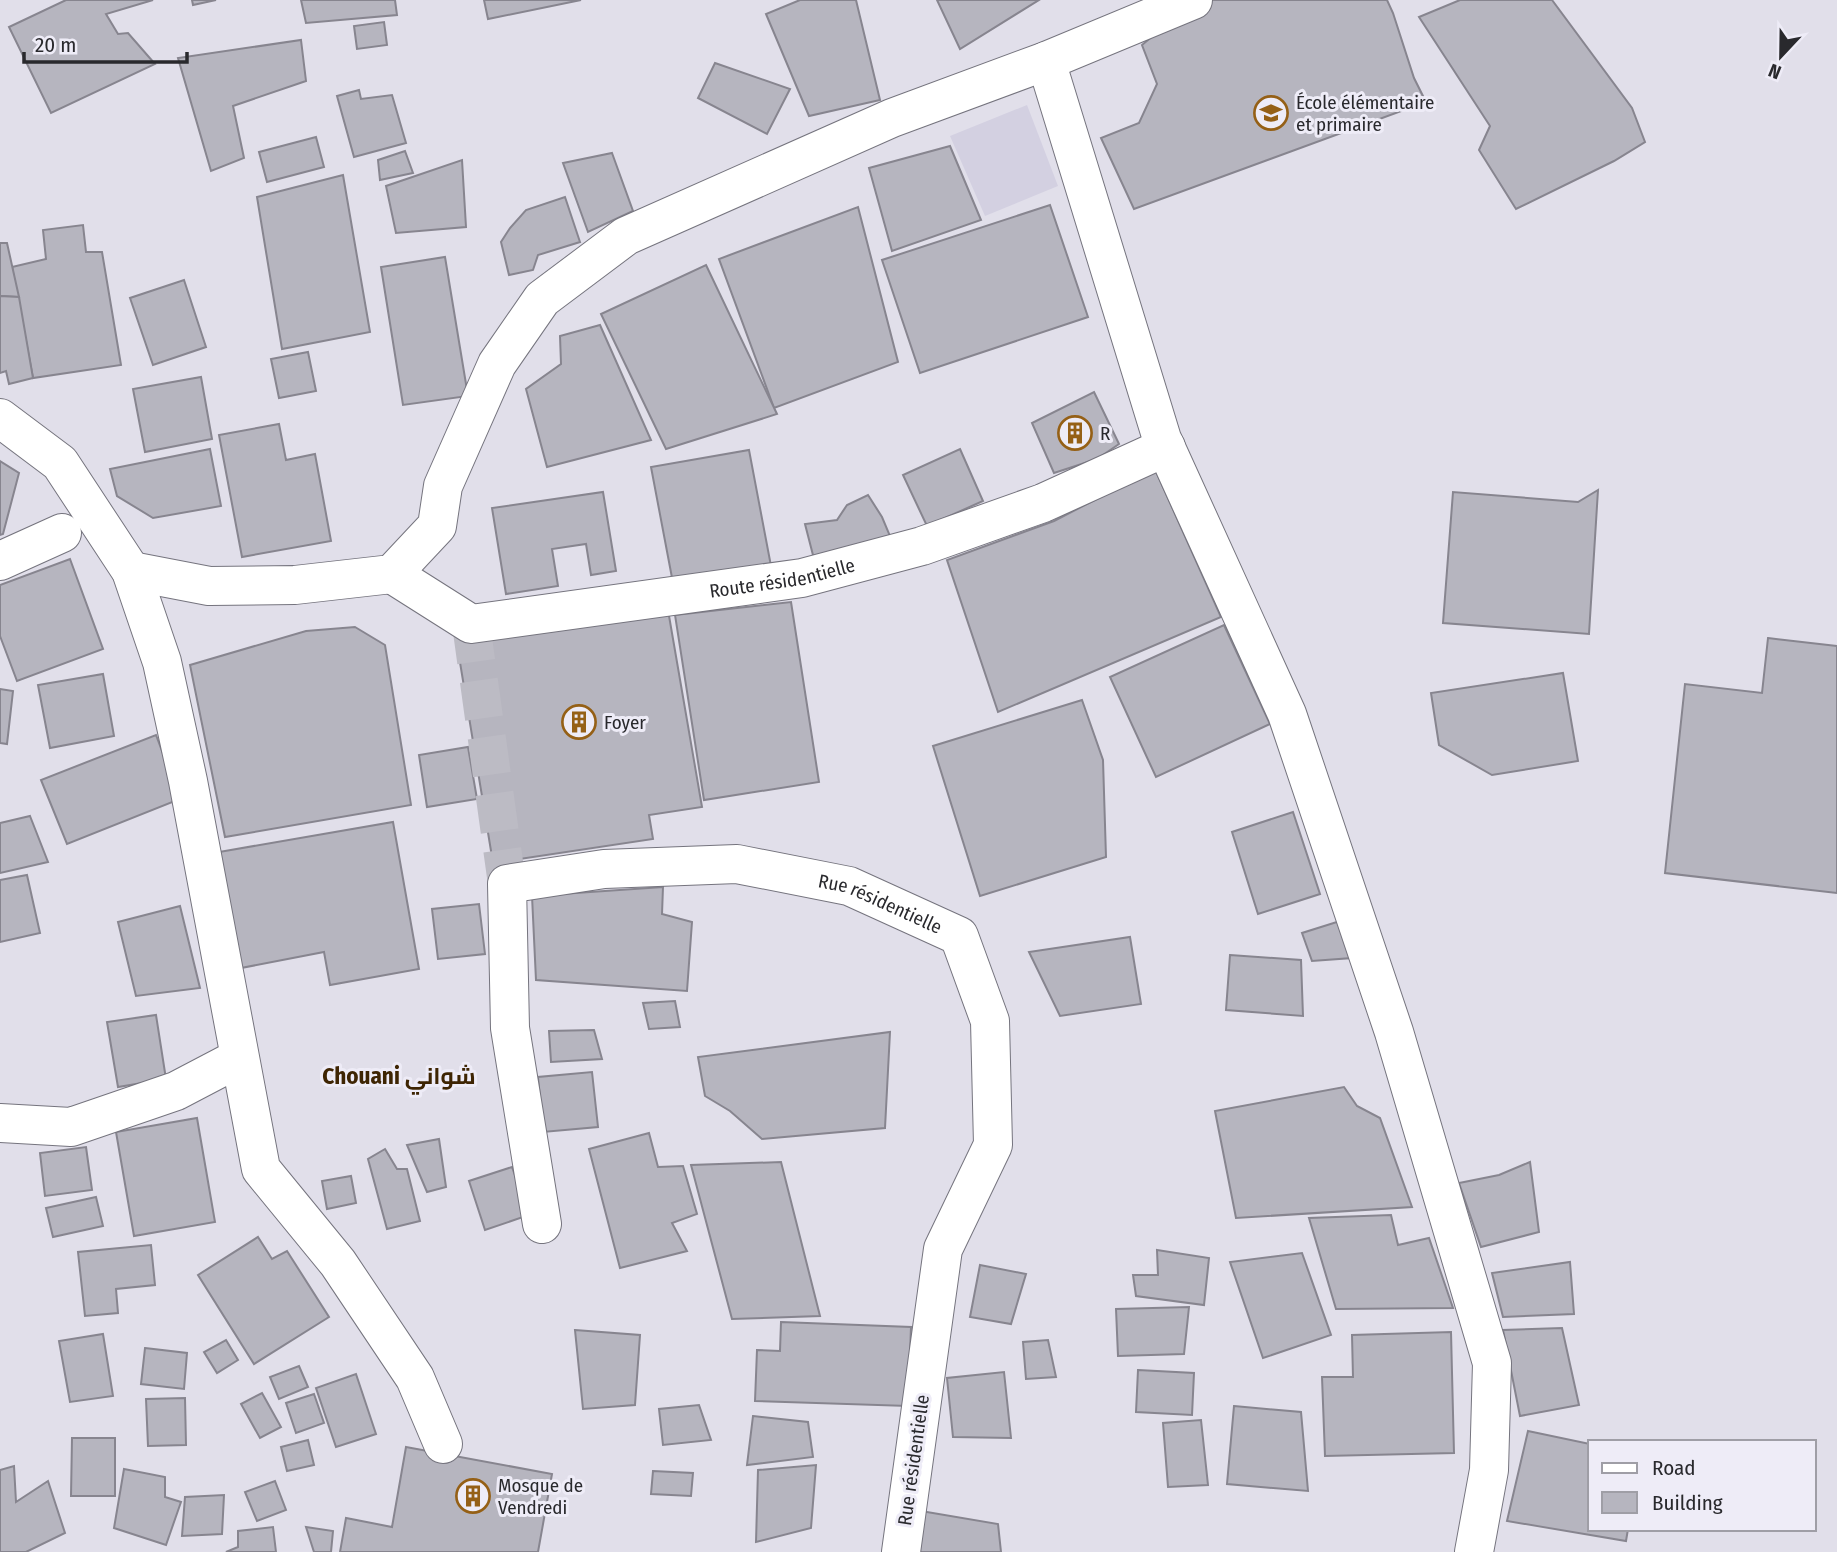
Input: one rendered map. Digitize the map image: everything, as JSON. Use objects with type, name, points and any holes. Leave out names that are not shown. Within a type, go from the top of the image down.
[{"type":"street","points":[[131,570],[209,586],[295,585],[392,574],[437,526],[443,486],[497,365],[542,299],[626,236],[892,118],[1046,61],[1193,0]]},
{"type":"street","points":[[1046,61],[1166,447],[1287,714],[1394,1032],[1492,1363],[1489,1470],[1474,1552]]},
{"type":"street","points":[[0,418],[60,463],[131,570],[162,662],[188,781],[261,1169],[338,1263],[415,1378],[443,1444]]},
{"type":"street","name":"Route résidentielle","points":[[392,574],[471,624],[802,578],[922,546],[1043,503],[1166,447]]},
{"type":"street","points":[[0,561],[62,533]]},
{"type":"street","name":"Rue résidentielle","points":[[542,1224],[510,1028],[506,884],[604,869],[737,864],[849,886],[959,936],[990,1021],[993,1145],[943,1249],[901,1552]]},
{"type":"street","points":[[0,1123],[71,1127],[176,1091],[239,1058]]},
{"type":"shaded area","points":[[1027,105],[1058,186],[985,216],[950,136]]},
{"type":"building","points":[[66,0],[153,0],[106,14],[118,34],[128,33],[155,64],[51,113],[9,27]]},
{"type":"building","points":[[192,0],[216,0],[193,5]]},
{"type":"building","points":[[301,0],[395,0],[397,15],[306,23]]},
{"type":"building","points":[[484,0],[581,0],[488,19]]},
{"type":"building","points":[[800,0],[856,0],[880,100],[809,116],[766,14]]},
{"type":"building","points":[[937,0],[1039,0],[960,49]]},
{"type":"building","name":"École élémentaire et primaire","points":[[1210,0],[1387,0],[1414,78],[1426,102],[1134,209],[1101,138],[1139,123],[1157,84],[1142,45],[1178,15]]},
{"type":"building","points":[[1460,0],[1552,0],[1632,108],[1645,142],[1614,161],[1516,209],[1479,150],[1490,126],[1419,17]]},
{"type":"building","points":[[384,22],[387,45],[357,49],[354,26]]},
{"type":"building","points":[[301,40],[306,81],[233,106],[244,158],[211,171],[178,58]]},
{"type":"building","points":[[715,63],[790,89],[767,134],[698,98]]},
{"type":"building","points":[[359,90],[361,99],[392,95],[406,143],[354,157],[337,96]]},
{"type":"building","points":[[316,137],[324,167],[267,182],[259,152]]},
{"type":"building","points":[[950,146],[981,220],[892,251],[869,168]]},
{"type":"building","points":[[405,151],[413,173],[380,180],[378,160]]},
{"type":"building","points":[[612,153],[633,211],[588,232],[563,163]]},
{"type":"building","points":[[462,160],[466,227],[396,233],[386,186]]},
{"type":"building","points":[[343,175],[370,332],[282,349],[257,197]]},
{"type":"building","points":[[565,197],[580,242],[538,255],[533,270],[509,275],[501,242],[510,228],[526,210]]},
{"type":"building","points":[[1050,205],[1088,317],[920,373],[882,260]]},
{"type":"building","points":[[858,207],[898,362],[774,408],[719,259]]},
{"type":"building","points":[[83,225],[86,252],[102,252],[121,365],[33,378],[12,267],[46,259],[43,230]]},
{"type":"building","points":[[0,243],[7,243],[19,297],[0,296]]},
{"type":"building","points":[[445,257],[468,396],[403,405],[381,267]]},
{"type":"building","points":[[706,265],[777,414],[666,449],[601,314]]},
{"type":"building","points":[[184,280],[206,347],[153,365],[130,298]]},
{"type":"building","points":[[0,296],[19,297],[33,378],[9,384],[6,371],[0,373]]},
{"type":"building","points":[[600,325],[651,440],[547,467],[526,389],[561,364],[560,336]]},
{"type":"building","points":[[308,352],[316,391],[279,398],[271,359]]},
{"type":"building","points":[[201,377],[212,439],[145,452],[133,389]]},
{"type":"building","name":"R","points":[[1094,392],[1119,444],[1097,459],[1054,473],[1032,423]]},
{"type":"building","points":[[279,424],[286,460],[315,454],[331,541],[242,557],[219,435]]},
{"type":"building","points":[[210,449],[221,506],[153,518],[117,496],[110,469]]},
{"type":"building","points":[[960,449],[983,501],[927,526],[903,475]]},
{"type":"building","points":[[749,450],[771,566],[673,583],[651,467]]},
{"type":"building","points":[[0,461],[19,473],[3,534],[0,535]]},
{"type":"building","points":[[1155,469],[1221,617],[998,712],[947,560],[1054,521]]},
{"type":"building","points":[[1598,490],[1589,634],[1443,623],[1453,492],[1578,502]]},
{"type":"building","points":[[603,492],[616,571],[591,575],[586,544],[552,549],[558,586],[506,594],[492,508]]},
{"type":"building","points":[[868,495],[890,536],[814,559],[805,524],[837,520],[847,505]]},
{"type":"building","points":[[70,559],[103,649],[17,681],[0,636],[0,585]]},
{"type":"building","points":[[791,602],[819,782],[704,800],[675,615]]},
{"type":"building","name":"Foyer","points":[[668,610],[702,807],[649,815],[653,839],[493,863],[456,638]]},
{"type":"building","points":[[1224,625],[1270,724],[1156,777],[1110,677]]},
{"type":"building","points":[[355,627],[385,645],[411,805],[225,837],[190,665],[306,631]]},
{"type":"building","points":[[1768,638],[1837,646],[1837,893],[1665,873],[1685,684],[1762,693]]},
{"type":"building","points":[[1563,673],[1578,761],[1492,775],[1439,745],[1431,693]]},
{"type":"building","points":[[103,674],[114,736],[50,748],[38,685]]},
{"type":"building","points":[[0,689],[13,691],[7,744],[0,743]]},
{"type":"building","points":[[1082,700],[1103,760],[1106,857],[980,896],[933,746]]},
{"type":"building","points":[[156,735],[180,799],[67,844],[41,780]]},
{"type":"building","points":[[468,747],[477,799],[427,807],[419,755]]},
{"type":"building","points":[[1293,812],[1320,894],[1258,914],[1232,832]]},
{"type":"building","points":[[30,816],[48,862],[0,873],[0,823]]},
{"type":"building","points":[[393,822],[419,969],[330,985],[324,952],[241,968],[219,852]]},
{"type":"building","points":[[27,875],[40,933],[0,942],[0,880]]},
{"type":"building","points":[[663,887],[662,914],[692,922],[687,991],[536,980],[532,896]]},
{"type":"building","points":[[479,904],[485,954],[438,959],[432,909]]},
{"type":"building","points":[[180,906],[200,988],[136,996],[118,922]]},
{"type":"building","points":[[1340,921],[1352,958],[1312,961],[1302,933]]},
{"type":"building","points":[[1130,937],[1141,1004],[1060,1016],[1029,952]]},
{"type":"building","points":[[1230,955],[1301,960],[1303,1016],[1226,1010]]},
{"type":"building","points":[[675,1001],[680,1027],[649,1029],[643,1003]]},
{"type":"building","points":[[156,1015],[166,1079],[118,1087],[107,1022]]},
{"type":"building","points":[[594,1030],[602,1059],[551,1062],[549,1031]]},
{"type":"building","points":[[890,1032],[885,1128],[762,1139],[730,1111],[705,1096],[698,1057]]},
{"type":"building","points":[[592,1072],[598,1127],[543,1132],[538,1077]]},
{"type":"building","points":[[1344,1087],[1357,1106],[1380,1118],[1412,1207],[1236,1218],[1215,1111]]},
{"type":"building","points":[[197,1118],[215,1222],[134,1236],[116,1132]]},
{"type":"building","points":[[649,1133],[658,1167],[683,1166],[697,1214],[672,1223],[687,1251],[620,1268],[589,1149]]},
{"type":"building","points":[[439,1139],[446,1187],[427,1192],[407,1145]]},
{"type":"building","points":[[86,1147],[92,1190],[45,1196],[40,1153]]},
{"type":"building","points":[[385,1149],[397,1169],[407,1169],[420,1221],[387,1229],[368,1159]]},
{"type":"building","points":[[781,1162],[820,1316],[732,1319],[691,1165]]},
{"type":"building","points":[[1530,1162],[1539,1232],[1481,1247],[1459,1183],[1499,1175]]},
{"type":"building","points":[[512,1167],[529,1215],[485,1230],[469,1181]]},
{"type":"building","points":[[351,1176],[356,1203],[327,1209],[322,1181]]},
{"type":"building","points":[[96,1197],[103,1226],[53,1237],[46,1208]]},
{"type":"building","points":[[1391,1215],[1398,1245],[1429,1238],[1453,1308],[1336,1309],[1309,1218]]},
{"type":"building","points":[[258,1237],[272,1259],[287,1251],[329,1317],[254,1364],[198,1275]]},
{"type":"building","points":[[151,1245],[155,1285],[116,1289],[118,1313],[85,1316],[78,1252]]},
{"type":"building","points":[[1157,1250],[1209,1258],[1204,1305],[1136,1296],[1133,1275],[1158,1275]]},
{"type":"building","points":[[1302,1253],[1331,1335],[1263,1358],[1230,1262]]},
{"type":"building","points":[[1570,1262],[1574,1314],[1503,1317],[1492,1273]]},
{"type":"building","points":[[980,1265],[1026,1274],[1011,1324],[970,1317]]},
{"type":"building","points":[[1189,1307],[1184,1354],[1118,1356],[1116,1309]]},
{"type":"building","points":[[781,1322],[911,1327],[908,1406],[755,1401],[757,1350],[780,1351]]},
{"type":"building","points":[[1562,1328],[1579,1405],[1520,1416],[1503,1330]]},
{"type":"building","points":[[575,1330],[640,1335],[635,1405],[583,1409]]},
{"type":"building","points":[[1451,1332],[1454,1453],[1325,1456],[1322,1377],[1353,1377],[1352,1335]]},
{"type":"building","points":[[103,1334],[113,1396],[70,1402],[59,1341]]},
{"type":"building","points":[[226,1340],[238,1360],[217,1373],[204,1352]]},
{"type":"building","points":[[1048,1340],[1056,1377],[1026,1379],[1023,1342]]},
{"type":"building","points":[[145,1348],[187,1353],[184,1389],[141,1384]]},
{"type":"building","points":[[299,1366],[308,1387],[279,1399],[270,1377]]},
{"type":"building","points":[[1138,1370],[1194,1373],[1192,1415],[1136,1412]]},
{"type":"building","points":[[1004,1372],[1011,1438],[953,1437],[947,1378]]},
{"type":"building","points":[[356,1374],[376,1434],[336,1447],[316,1388]]},
{"type":"building","points":[[262,1393],[281,1427],[260,1438],[241,1404]]},
{"type":"building","points":[[314,1394],[324,1423],[296,1433],[286,1403]]},
{"type":"building","points":[[185,1398],[186,1445],[148,1446],[146,1399]]},
{"type":"building","points":[[699,1405],[711,1440],[663,1445],[659,1409]]},
{"type":"building","points":[[1234,1406],[1301,1412],[1308,1491],[1227,1484]]},
{"type":"building","points":[[753,1416],[808,1422],[813,1457],[747,1465]]},
{"type":"building","points":[[1201,1420],[1208,1485],[1168,1487],[1163,1423]]},
{"type":"building","points":[[1528,1431],[1588,1444],[1588,1531],[1628,1531],[1626,1541],[1507,1521]]},
{"type":"building","points":[[72,1438],[115,1438],[115,1496],[71,1496]]},
{"type":"building","points":[[308,1440],[314,1465],[287,1471],[281,1447]]},
{"type":"building","name":"Mosque de Vendredi","points":[[406,1447],[552,1474],[538,1552],[340,1552],[346,1518],[392,1527]]},
{"type":"building","points":[[816,1465],[811,1528],[756,1542],[758,1470]]},
{"type":"building","points":[[14,1466],[16,1502],[48,1481],[65,1533],[26,1552],[0,1552],[0,1470]]},
{"type":"building","points":[[124,1469],[165,1477],[165,1497],[181,1502],[166,1545],[114,1528]]},
{"type":"building","points":[[653,1471],[693,1473],[691,1496],[651,1494]]},
{"type":"building","points":[[275,1481],[286,1510],[257,1521],[245,1492]]},
{"type":"building","points":[[224,1495],[222,1534],[182,1536],[185,1497]]},
{"type":"building","points":[[921,1511],[998,1524],[1001,1552],[914,1552]]},
{"type":"building","points":[[273,1527],[276,1552],[226,1552],[238,1547],[238,1531]]},
{"type":"building","points":[[306,1527],[333,1531],[331,1552],[314,1552]]},
{"type":"tunnel","points":[[471,624],[507,884]]},
{"type":"place","name":"École élémentaire et primaire","points":[[1271,113]]},
{"type":"place","name":"R","points":[[1075,433]]},
{"type":"place","name":"Foyer","points":[[579,722]]},
{"type":"place","name":"Mosque de Vendredi","points":[[473,1496]]},
{"type":"district","name":"Chouani شواني","points":[[399,1076]]}]
